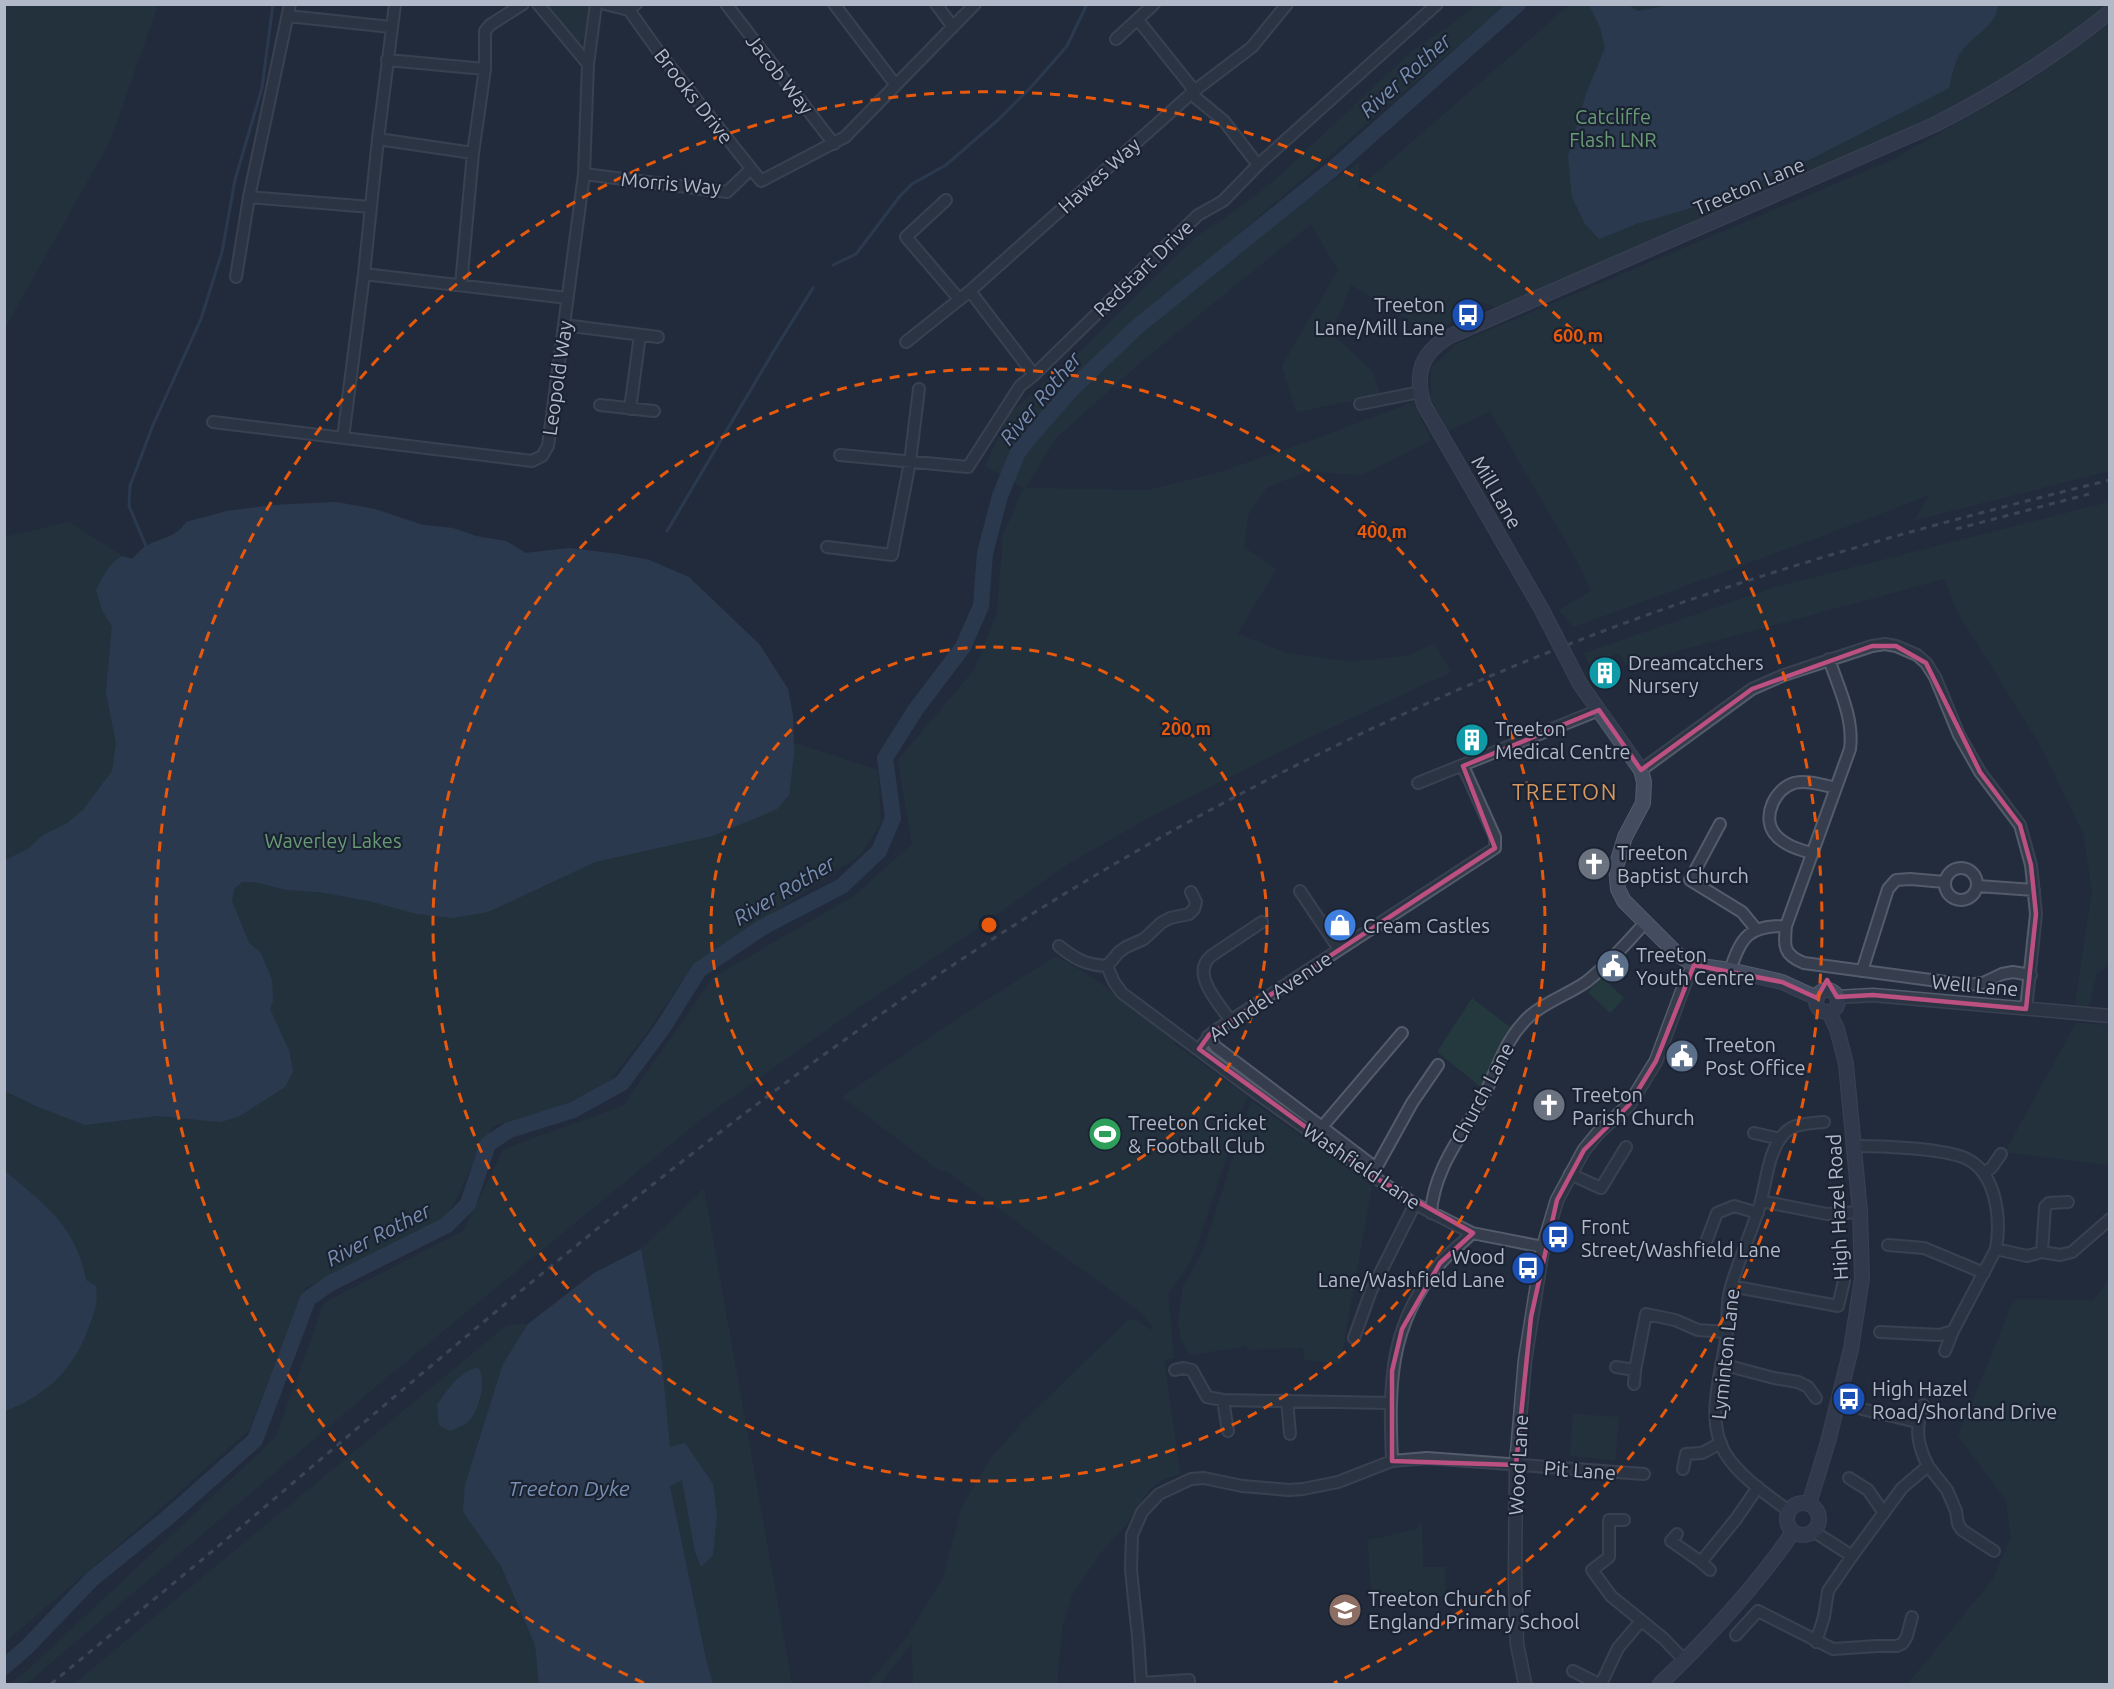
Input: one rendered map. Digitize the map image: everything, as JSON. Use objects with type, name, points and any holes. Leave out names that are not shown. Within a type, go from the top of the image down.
[{"type":"main road","name":"Treeton Lane","points":[[1420,392],[1419,380],[1426,357],[1434,345],[1448,337],[1934,125],[1984,100],[2042,63],[2109,12]]},
{"type":"main road","name":"Mill Lane","points":[[1420,392],[1434,422],[1542,610],[1580,684],[1641,770]]},
{"type":"main road","points":[[1641,770],[1645,792],[1643,803],[1619,853],[1616,879],[1624,901],[1677,954],[1694,965],[1730,970],[1782,982],[1816,998]]},
{"type":"main road","points":[[1822,991],[1832,991],[1837,997],[1837,1006],[1829,1012],[1820,1009],[1816,1004],[1816,998],[1822,991]]},
{"type":"main road","name":"High Hazel Road","points":[[1809,1504],[1828,1442],[1851,1349],[1859,1301],[1862,1251],[1846,1064],[1837,1029],[1829,1012]]},
{"type":"main road","points":[[1800,1503],[1809,1504],[1817,1511],[1818,1523],[1813,1531],[1805,1534],[1793,1532],[1787,1520],[1789,1511],[1800,1503]]},
{"type":"main road","points":[[1660,1684],[1685,1661],[1741,1601],[1770,1566],[1793,1532]]},
{"type":"street","points":[[236,278],[249,197],[290,4]]},
{"type":"street","points":[[343,438],[395,4]]},
{"type":"street","points":[[461,285],[473,153],[485,69],[485,31],[490,25],[523,4]]},
{"type":"street","points":[[538,4],[588,64]]},
{"type":"street","name":"Leopold Way","points":[[213,422],[532,461],[542,456],[548,446],[584,174],[588,64],[596,4]]},
{"type":"street","points":[[605,4],[633,7]]},
{"type":"street","name":"Jacob Way","points":[[726,4],[834,144]]},
{"type":"street","points":[[834,4],[895,84]]},
{"type":"street","points":[[936,4],[953,27]]},
{"type":"street","points":[[834,144],[845,137],[975,4]]},
{"type":"street","points":[[1116,39],[1154,4]]},
{"type":"street","name":"Hawes Way","points":[[906,342],[970,291],[1194,91],[1252,47],[1287,4]]},
{"type":"street","name":"Redstart Drive","points":[[840,455],[968,467],[1020,386],[1198,215],[1223,201],[1258,165],[1437,4]]},
{"type":"street","name":"Brooks Drive","points":[[633,7],[661,55],[761,181],[834,144]]},
{"type":"street","points":[[288,16],[392,27]]},
{"type":"street","points":[[1138,20],[1194,91],[1196,98],[1224,121],[1258,165]]},
{"type":"street","points":[[387,60],[485,69]]},
{"type":"street","points":[[378,139],[473,153]]},
{"type":"street","name":"Morris Way","points":[[584,174],[727,192],[751,169]]},
{"type":"street","points":[[249,197],[371,207]]},
{"type":"street","points":[[946,200],[906,237],[959,299]]},
{"type":"street","points":[[364,274],[567,298]]},
{"type":"street","points":[[970,291],[1034,375]]},
{"type":"street","points":[[564,325],[658,337]]},
{"type":"street","points":[[630,409],[640,335]]},
{"type":"street","points":[[827,547],[892,555],[910,462],[919,389]]},
{"type":"street","points":[[1360,404],[1420,392]]},
{"type":"street","points":[[600,405],[654,411]]},
{"type":"street","points":[[1641,770],[1752,689],[1784,675],[1872,646],[1886,644],[1917,655],[1935,676],[1959,735],[1980,771],[2020,825],[2031,865],[2036,914],[2026,1009]]},
{"type":"street","points":[[1829,659],[1850,721],[1852,735],[1850,749],[1786,926],[1784,941],[1786,951],[1792,958],[1804,963],[1968,985],[1983,983],[2002,974],[2013,972],[2031,975]]},
{"type":"street","points":[[1418,783],[1599,710]]},
{"type":"street","name":"Arundel Avenue","points":[[1199,1049],[1208,1036],[1230,1020],[1495,848],[1495,837],[1463,766]]},
{"type":"street","points":[[1811,853],[1783,842],[1773,832],[1770,819],[1773,800],[1784,788],[1794,783],[1808,782],[1836,788]]},
{"type":"street","points":[[1720,824],[1690,880],[1742,912],[1756,929]]},
{"type":"street","points":[[1964,867],[1976,876],[1978,886],[1972,896],[1962,900],[1952,897],[1945,882],[1954,869],[1964,867]]},
{"type":"street","points":[[1862,971],[1888,890],[1896,880],[1945,882]]},
{"type":"street","points":[[1978,886],[2034,890]]},
{"type":"street","points":[[1300,891],[1339,949]]},
{"type":"street","points":[[1059,946],[1079,961],[1093,966],[1107,966],[1119,952],[1144,939],[1161,923],[1170,918],[1189,914],[1196,902],[1191,892]]},
{"type":"street","points":[[1230,1020],[1205,982],[1203,972],[1205,963],[1211,956],[1262,922]]},
{"type":"street","name":"Church Lane","points":[[1431,1213],[1436,1180],[1443,1164],[1487,1089],[1501,1054],[1518,1029],[1532,1014],[1574,991],[1604,968],[1645,923]]},
{"type":"street","points":[[1730,970],[1738,948],[1747,936],[1756,929],[1766,926],[1786,926]]},
{"type":"street","name":"Wood Lane","points":[[1525,1684],[1517,1644],[1516,1465],[1525,1360],[1543,1246],[1557,1200],[1584,1150],[1598,1132],[1629,1105],[1656,1061],[1694,965]]},
{"type":"street","name":"Washfield Lane","points":[[1107,966],[1122,993],[1262,1097],[1415,1204],[1472,1233],[1543,1246]]},
{"type":"street","name":"Well Lane","points":[[1837,997],[1873,995],[2109,1016]]},
{"type":"street","points":[[1322,1128],[1402,1032]]},
{"type":"street","points":[[1208,1036],[1216,1047],[1376,1168],[1412,1103],[1438,1065]]},
{"type":"street","points":[[1754,1133],[1780,1139],[1791,1128],[1824,1122]]},
{"type":"street","name":"Lyminton Lane","points":[[1780,1139],[1769,1165],[1758,1213],[1731,1286],[1727,1304],[1727,1332],[1715,1411],[1725,1452],[1740,1472],[1789,1511]]},
{"type":"street","points":[[1854,1146],[1911,1149],[1956,1156],[1967,1159],[1984,1174],[1994,1198],[1998,1218],[1999,1235],[1996,1249],[1945,1351]]},
{"type":"street","points":[[1570,1174],[1601,1188],[1626,1147]]},
{"type":"street","points":[[1984,1174],[2001,1154]]},
{"type":"street","points":[[1761,1201],[1827,1214],[1860,1212]]},
{"type":"street","points":[[2042,1252],[2045,1207],[2049,1203],[2068,1203]]},
{"type":"street","points":[[1354,1338],[1371,1290],[1415,1204]]},
{"type":"street","points":[[1706,1242],[1717,1213],[1734,1206],[1758,1213]]},
{"type":"street","points":[[1996,1249],[2027,1256],[2042,1252],[2060,1255],[2072,1252],[2109,1219]]},
{"type":"street","points":[[1392,1461],[1390,1403],[1392,1371],[1396,1349],[1408,1311],[1440,1263],[1472,1233]]},
{"type":"street","points":[[1888,1245],[1924,1248],[1984,1273]]},
{"type":"street","points":[[1731,1286],[1838,1306],[1844,1281]]},
{"type":"street","points":[[1634,1383],[1646,1314],[1675,1320],[1698,1330],[1727,1332]]},
{"type":"street","points":[[1880,1332],[1940,1335],[1953,1331]]},
{"type":"street","points":[[1721,1364],[1798,1382],[1808,1387],[1816,1398]]},
{"type":"street","points":[[1616,1367],[1635,1370]]},
{"type":"street","points":[[1175,1370],[1183,1368],[1192,1371],[1207,1397],[1222,1400],[1390,1403]]},
{"type":"street","points":[[1222,1400],[1228,1431]]},
{"type":"street","points":[[1287,1401],[1290,1434]]},
{"type":"street","points":[[1923,1405],[1917,1422],[1920,1449],[1928,1466],[1947,1490],[1962,1530],[1994,1551]]},
{"type":"street","points":[[1862,1409],[1917,1422]]},
{"type":"street","points":[[1683,1469],[1686,1454],[1702,1453],[1721,1443]]},
{"type":"street","name":"Pit Lane","points":[[1189,1682],[1141,1683],[1131,1570],[1132,1535],[1142,1512],[1159,1494],[1191,1479],[1204,1478],[1242,1486],[1303,1489],[1338,1482],[1392,1461],[1427,1458],[1644,1474]]},
{"type":"street","points":[[1816,1642],[1824,1617],[1828,1591],[1902,1488],[1928,1466]]},
{"type":"street","points":[[1849,1478],[1868,1490],[1884,1513]]},
{"type":"street","points":[[1701,1562],[1736,1519],[1758,1487]]},
{"type":"street","points":[[1624,1520],[1609,1520],[1609,1557],[1592,1570],[1611,1596],[1664,1639],[1685,1661]]},
{"type":"street","points":[[1813,1531],[1852,1556]]},
{"type":"street","points":[[1677,1534],[1671,1540],[1710,1570]]},
{"type":"street","points":[[1736,1635],[1758,1611],[1833,1649],[1897,1646],[1903,1643],[1907,1636],[1912,1617]]},
{"type":"street","points":[[1573,1671],[1600,1684],[1618,1648],[1641,1621]]},
{"type":"highlighted area","points":[[1872,646],[1896,646],[1926,663],[1980,772],[2020,825],[2031,865],[2036,914],[2026,1009],[1873,995],[1837,997],[1827,980],[1817,998],[1782,982],[1694,965],[1656,1061],[1629,1105],[1584,1150],[1557,1200],[1531,1317],[1516,1465],[1392,1461],[1392,1371],[1402,1329],[1440,1263],[1473,1233],[1374,1177],[1199,1049],[1209,1035],[1495,848],[1463,766],[1599,710],[1641,770],[1752,689]]},
{"type":"green space","points":[[5,4],[158,5],[110,141],[5,328]]},
{"type":"green space","points":[[547,5],[591,5],[589,35],[578,44]]},
{"type":"green space","name":"Catcliffe Flash LNR","points":[[1476,5],[1505,5],[1237,235],[1248,248],[1314,194],[1359,163],[1359,188],[1568,5],[2108,5],[1996,85],[1940,116],[1764,192],[1709,213],[1671,234],[1498,308],[1482,302],[1477,310],[1430,333],[1351,285],[1331,333],[1373,372],[1380,395],[1296,412],[1282,366],[1338,270],[1311,224],[1142,361],[1057,437],[1025,488],[1149,490],[1217,473],[1413,402],[1431,440],[1361,475],[1309,471],[1267,487],[1248,515],[1244,547],[1276,569],[1237,634],[1288,653],[1350,662],[1407,656],[1434,644],[1451,672],[1287,748],[1150,817],[1066,865],[972,932],[856,1009],[699,1121],[380,1383],[26,1684],[9,1684],[28,1670],[276,1437],[324,1303],[463,1231],[504,1149],[623,1106],[714,977],[853,897],[912,844],[898,760],[975,669],[997,613],[1003,535],[1024,488],[985,466],[1010,413],[1084,348],[1197,236],[1224,219],[1275,180],[1413,50]]},
{"type":"green space","points":[[2109,24],[2109,471],[1915,520],[1929,495],[1573,627],[1559,610],[1591,591],[1580,566],[1490,411],[1448,431],[1431,398],[1431,368],[1457,344],[1892,160],[2018,89]]},
{"type":"green space","name":"Waverley Lakes","points":[[336,502],[375,509],[423,525],[453,528],[476,536],[506,541],[526,553],[569,548],[618,554],[649,560],[689,577],[760,645],[788,689],[793,716],[794,743],[878,770],[881,823],[861,854],[691,968],[645,1035],[604,1087],[554,1108],[493,1126],[446,1217],[305,1288],[249,1430],[5,1642],[5,537],[69,522],[122,556],[132,559],[145,546],[173,534],[186,522],[227,511],[274,505]]},
{"type":"green space","points":[[2109,502],[2110,964],[2097,973],[2088,1008],[2075,1004],[2092,892],[2084,835],[2039,743],[1957,611],[1944,579],[1626,665],[1619,653],[1589,664],[1584,653],[1776,587]]},
{"type":"green space","points":[[1056,956],[1090,976],[1176,1038],[1173,1043],[1247,1096],[1194,1254],[1168,1294],[1174,1358],[1164,1360],[1180,1474],[1163,1479],[1150,1489],[1126,1525],[1099,1555],[1072,1595],[1062,1628],[1057,1684],[913,1684],[912,1643],[880,1684],[868,1684],[906,1638],[943,1578],[962,1507],[991,1458],[1024,1421],[1129,1319],[1139,1322],[1150,1330],[1153,1327],[1138,1310],[948,1172],[940,1171],[842,1097],[957,1019]]},
{"type":"green space","points":[[1602,977],[1624,998],[1610,1013],[1588,992]]},
{"type":"green space","points":[[1472,998],[1514,1030],[1497,1053],[1496,1060],[1482,1088],[1437,1052]]},
{"type":"green space","points":[[2076,1023],[2109,1025],[2109,1165],[2005,1152]]},
{"type":"green space","points":[[1251,1101],[1372,1186],[1340,1364],[1304,1360],[1303,1348],[1248,1351],[1246,1346],[1190,1355],[1181,1339],[1178,1323],[1183,1287],[1203,1251]]},
{"type":"green space","points":[[704,1189],[792,1684],[713,1684],[670,1485],[682,1479],[696,1557],[701,1567],[713,1555],[717,1516],[670,1447],[662,1362],[641,1249]]},
{"type":"green space","points":[[2109,1280],[2109,1684],[1908,1684],[1993,1579],[2011,1537],[2006,1500],[1958,1436],[2013,1302],[2018,1299],[2093,1300]]},
{"type":"green space","points":[[528,1324],[503,1364],[463,1512],[501,1566],[535,1645],[539,1684],[74,1684],[507,1325]]},
{"type":"green space","points":[[1573,1414],[1619,1417],[1615,1460],[1570,1456]]},
{"type":"green space","points":[[1422,1521],[1423,1567],[1445,1567],[1445,1596],[1371,1598],[1368,1540],[1415,1530]]},
{"type":"water","points":[[1998,4],[1993,19],[1965,46],[1959,56],[1949,88],[1813,158],[1711,202],[1636,224],[1599,239],[1585,224],[1572,197],[1568,156],[1586,94],[1605,48],[1600,27],[1589,5],[1628,5],[1638,11],[1670,5]]},
{"type":"water","points":[[336,502],[375,509],[423,525],[453,528],[476,536],[506,541],[526,553],[569,548],[618,554],[649,560],[689,577],[760,645],[788,689],[793,716],[794,754],[789,795],[777,809],[712,836],[595,862],[488,912],[453,918],[417,914],[369,901],[319,892],[286,890],[255,882],[242,882],[234,889],[232,901],[249,943],[261,953],[272,980],[273,1001],[270,1009],[289,1051],[293,1071],[285,1087],[238,1117],[220,1122],[157,1116],[85,1125],[5,1091],[5,860],[28,849],[43,835],[66,824],[83,810],[112,771],[116,744],[106,692],[112,626],[102,610],[96,590],[104,575],[109,567],[122,556],[132,559],[146,546],[178,531],[186,522],[227,511],[274,505]]},
{"type":"water","points":[[5,1171],[33,1194],[66,1230],[75,1245],[86,1280],[96,1286],[97,1297],[83,1341],[67,1367],[46,1389],[20,1405],[5,1411]]},
{"type":"water","name":"Treeton Dyke","points":[[641,1249],[662,1362],[670,1447],[685,1443],[713,1484],[717,1516],[713,1555],[701,1567],[695,1552],[682,1480],[670,1486],[713,1684],[539,1684],[535,1645],[501,1566],[463,1512],[465,1485],[503,1364],[528,1324],[594,1273]]},
{"type":"water","points":[[478,1368],[481,1373],[482,1388],[472,1417],[466,1423],[450,1431],[439,1425],[437,1405],[460,1377]]},
{"type":"waterway","points":[[146,546],[129,506],[130,486],[153,425],[201,319],[222,252],[235,180],[262,88],[273,4]]},
{"type":"waterway","points":[[833,265],[856,254],[900,196],[912,184],[946,165],[999,119],[1033,85],[1067,46],[1087,4]]},
{"type":"waterway","name":"River Rother","points":[[4,1667],[27,1647],[92,1579],[166,1519],[255,1440],[308,1299],[329,1284],[447,1225],[468,1204],[488,1144],[509,1130],[573,1110],[622,1083],[662,1029],[699,970],[763,927],[842,886],[879,851],[893,818],[885,758],[916,709],[963,647],[981,606],[985,553],[1000,496],[1018,452],[1072,389],[1138,326],[1335,167],[1518,4]]},
{"type":"waterway","points":[[667,531],[813,288]]},
{"type":"railway","points":[[51,1684],[223,1543],[453,1347],[663,1177],[879,1015],[991,940],[1106,869],[1174,830],[1314,756],[1531,659],[1731,586],[1946,522],[2110,480]]},
{"type":"railway","points":[[1956,529],[2089,494]]},
{"type":"place","name":"Treeton Lane/Mill Lane","points":[[1468,315]]},
{"type":"place","name":"Dreamcatchers Nursery","points":[[1605,673]]},
{"type":"place","name":"Treeton Medical Centre","points":[[1472,740]]},
{"type":"place","name":"Treeton Baptist Church","points":[[1594,864]]},
{"type":"place","name":"Cream Castles","points":[[1340,925]]},
{"type":"place","name":"Treeton Youth Centre","points":[[1613,966]]},
{"type":"place","name":"Treeton Post Office","points":[[1682,1056]]},
{"type":"place","name":"Treeton Parish Church","points":[[1549,1105]]},
{"type":"place","name":"Treeton Cricket & Football Club","points":[[1105,1134]]},
{"type":"place","name":"Front Street/Washfield Lane","points":[[1558,1237]]},
{"type":"place","name":"Wood Lane/Washfield Lane","points":[[1528,1268]]},
{"type":"place","name":"High Hazel Road/Shorland Drive","points":[[1849,1399]]},
{"type":"place","name":"Treeton Church of England Primary School","points":[[1345,1610]]},
{"type":"district","name":"TREETON","points":[[1565,791]]}]
